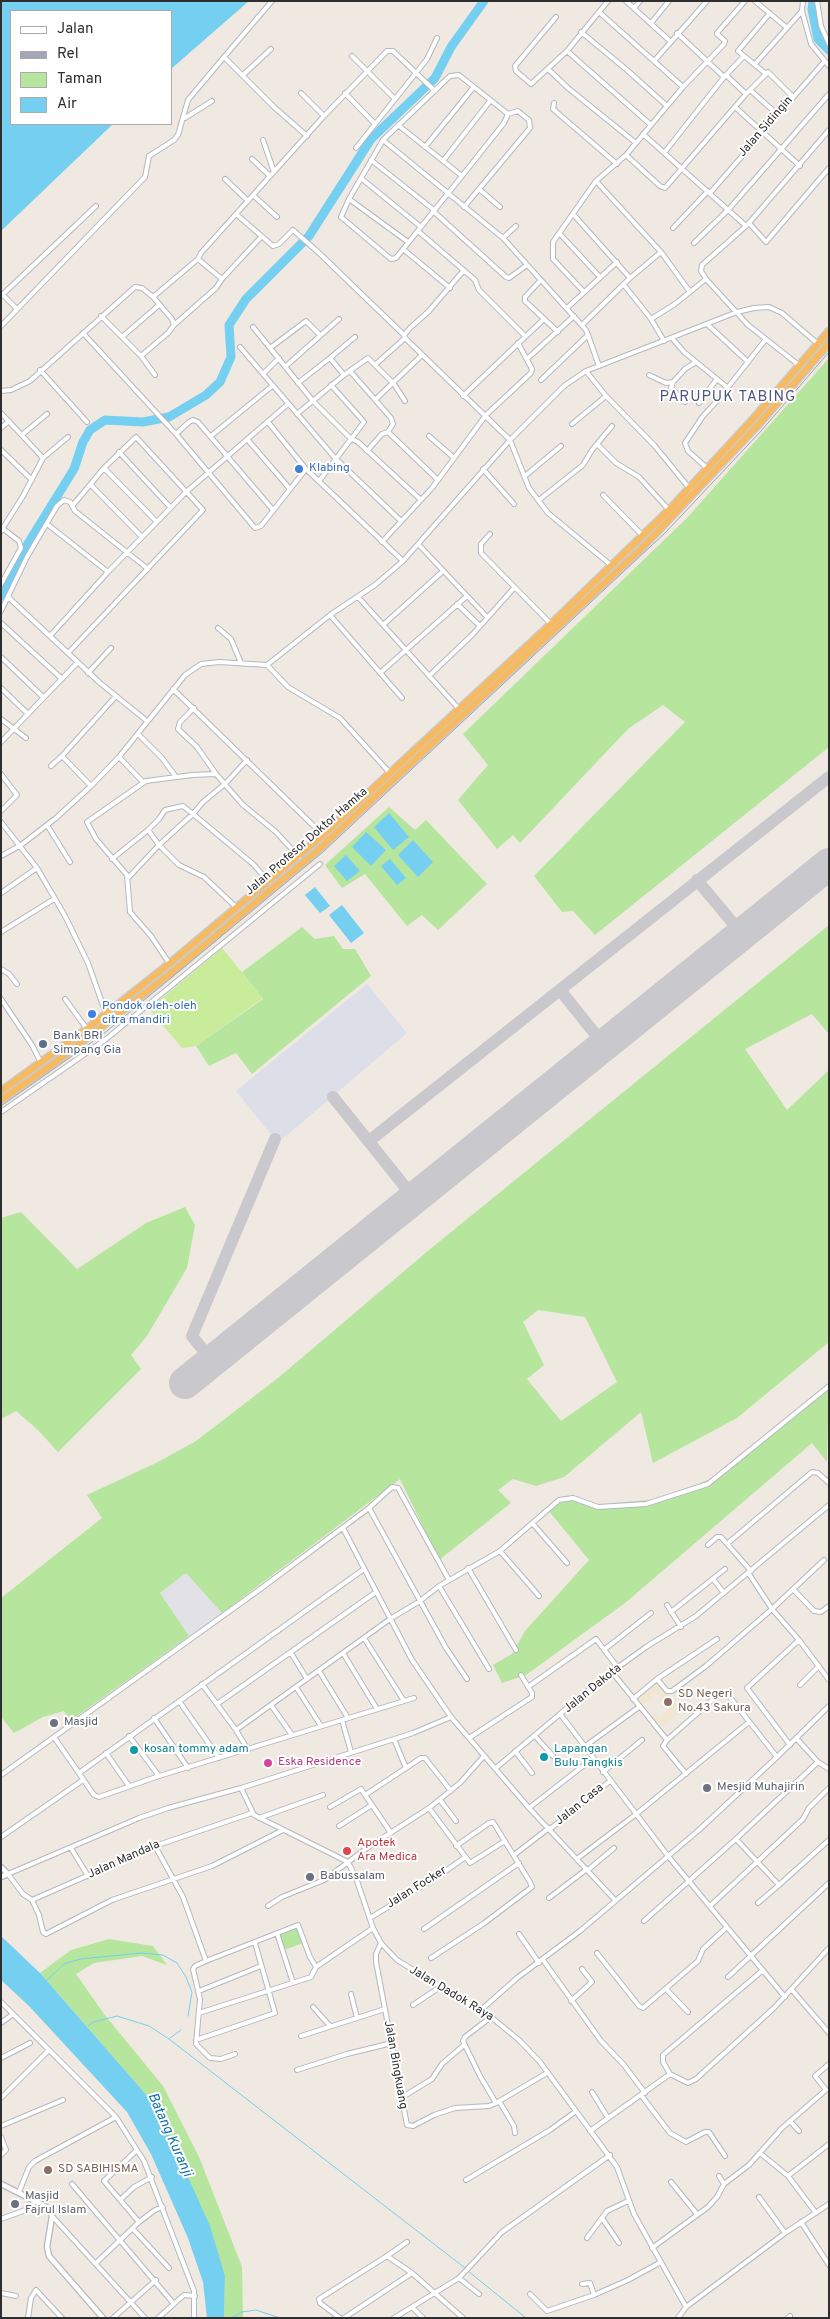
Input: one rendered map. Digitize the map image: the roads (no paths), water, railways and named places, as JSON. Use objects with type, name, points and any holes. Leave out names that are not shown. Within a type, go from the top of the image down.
[{"type":"highway","name":"Jalan Profesor Doktor Hamka","points":[[1,1091],[106,1014],[169,964],[323,835],[636,543],[690,489],[829,331]]},
{"type":"highway","name":"Jalan Profesor Doktor Hamka","points":[[1,1100],[98,1030],[317,851],[642,548],[699,490],[829,343]]},
{"type":"highway","points":[[754,418],[759,424]]},
{"type":"highway","points":[[636,543],[642,548]]},
{"type":"highway","points":[[512,659],[518,665]]},
{"type":"highway","points":[[500,671],[505,677]]},
{"type":"highway","points":[[423,742],[429,748]]},
{"type":"highway","points":[[350,810],[355,816]]},
{"type":"highway","points":[[193,944],[198,950]]},
{"type":"street","points":[[1,326],[140,182],[146,172],[149,156],[174,140],[182,127],[186,106],[195,90],[272,1]]},
{"type":"street","points":[[556,17],[514,69],[531,84],[567,51],[608,1]]},
{"type":"street","points":[[626,1],[670,41]]},
{"type":"street","points":[[634,8],[640,1]]},
{"type":"street","points":[[651,22],[669,1]]},
{"type":"street","points":[[655,60],[707,1]]},
{"type":"street","points":[[583,291],[553,259],[553,242],[596,181],[626,155],[683,87],[725,41],[716,34],[717,32],[745,1]]},
{"type":"street","points":[[755,1],[786,27]]},
{"type":"street","points":[[803,1],[802,11],[811,44],[829,66]]},
{"type":"street","points":[[817,1],[821,26],[828,38],[829,44]]},
{"type":"street","points":[[755,64],[802,11]]},
{"type":"street","points":[[599,12],[683,87]]},
{"type":"street","points":[[770,13],[738,51],[764,73],[770,74],[793,97]]},
{"type":"street","points":[[581,32],[667,106]]},
{"type":"street","points":[[677,34],[705,62],[746,94]]},
{"type":"street","points":[[356,148],[427,59],[437,38]]},
{"type":"street","points":[[243,75],[271,49]]},
{"type":"street","points":[[153,297],[198,259],[201,253],[345,93],[390,50],[435,91]]},
{"type":"street","points":[[567,51],[651,125]]},
{"type":"street","points":[[224,56],[274,107],[306,136]]},
{"type":"street","points":[[352,56],[394,98]]},
{"type":"street","points":[[664,153],[725,76],[744,56]]},
{"type":"street","name":"Jalan Sidingin","points":[[673,228],[709,192],[824,62]]},
{"type":"street","points":[[548,69],[568,88],[636,143]]},
{"type":"street","points":[[626,155],[663,188],[668,187],[764,73]]},
{"type":"street","points":[[464,207],[531,126],[529,120],[518,111],[508,114],[504,123],[396,258],[391,258],[344,221],[341,215],[383,140],[454,74],[459,75],[508,114]]},
{"type":"street","points":[[425,147],[473,88]]},
{"type":"street","points":[[750,90],[777,114]]},
{"type":"street","points":[[300,93],[324,116]]},
{"type":"street","points":[[345,93],[375,124]]},
{"type":"street","points":[[694,243],[729,209],[780,148],[829,94]]},
{"type":"street","points":[[185,118],[212,101]]},
{"type":"street","points":[[444,161],[490,101]]},
{"type":"street","points":[[554,102],[553,109],[617,164]]},
{"type":"street","points":[[735,107],[800,166]]},
{"type":"street","points":[[398,125],[462,176]]},
{"type":"street","points":[[800,366],[748,325],[701,271],[702,266],[747,224],[800,166],[829,130]]},
{"type":"street","points":[[644,134],[766,242],[829,168]]},
{"type":"street","points":[[263,140],[274,172]]},
{"type":"street","points":[[383,140],[503,238],[582,326],[588,335],[599,366]]},
{"type":"street","points":[[252,159],[270,176]]},
{"type":"street","points":[[371,160],[434,210],[506,277],[509,278],[527,265]]},
{"type":"street","points":[[225,179],[248,201]]},
{"type":"street","points":[[362,179],[421,227]]},
{"type":"street","points":[[596,181],[661,252],[690,292]]},
{"type":"street","points":[[479,189],[500,207]]},
{"type":"street","points":[[253,195],[278,217]]},
{"type":"street","points":[[349,198],[408,242]]},
{"type":"street","points":[[17,309],[2,296],[96,206]]},
{"type":"street","points":[[236,214],[271,245],[275,246],[292,230],[318,252],[510,440],[529,488],[548,513],[612,566]]},
{"type":"street","points":[[573,214],[630,278]]},
{"type":"street","points":[[503,238],[516,226]]},
{"type":"street","points":[[418,231],[475,280],[476,287],[484,296],[525,336]]},
{"type":"street","points":[[560,234],[599,276]]},
{"type":"street","points":[[141,356],[216,288],[261,238]]},
{"type":"street","points":[[403,249],[450,288]]},
{"type":"street","points":[[582,326],[630,278],[661,252]]},
{"type":"street","points":[[198,259],[222,280]]},
{"type":"street","points":[[567,308],[599,276],[617,262]]},
{"type":"street","points":[[376,364],[405,337],[464,270]]},
{"type":"street","points":[[651,319],[706,279]]},
{"type":"street","points":[[540,281],[524,299],[558,332]]},
{"type":"street","points":[[624,285],[651,319],[664,341]]},
{"type":"street","points":[[1,391],[11,390],[30,381],[133,288],[142,288],[153,297],[172,319],[174,325]]},
{"type":"street","points":[[122,337],[159,305]]},
{"type":"street","points":[[267,665],[330,615],[358,597],[403,562],[510,440],[564,386],[586,371],[737,312],[769,307],[782,313],[818,344]]},
{"type":"street","points":[[101,316],[141,356],[155,375]]},
{"type":"street","points":[[527,359],[574,316]]},
{"type":"street","points":[[286,366],[339,319]]},
{"type":"street","points":[[463,396],[544,319]]},
{"type":"street","points":[[270,348],[306,321],[320,335]]},
{"type":"street","points":[[707,324],[748,361]]},
{"type":"street","points":[[253,326],[313,401],[350,438],[421,500]]},
{"type":"street","points":[[83,333],[176,434],[255,528],[261,526],[306,469]]},
{"type":"street","points":[[541,380],[588,335]]},
{"type":"street","points":[[298,383],[355,337]]},
{"type":"street","points":[[672,338],[696,362],[728,388]]},
{"type":"street","points":[[708,469],[688,452],[685,444],[703,416],[728,388],[766,339]]},
{"type":"street","points":[[382,542],[438,480],[486,415],[531,373],[532,369],[518,343]]},
{"type":"street","points":[[240,347],[335,458],[401,521]]},
{"type":"street","points":[[376,399],[394,384],[422,355]]},
{"type":"street","points":[[263,374],[279,358]]},
{"type":"street","points":[[330,358],[344,374]]},
{"type":"street","points":[[296,414],[344,374],[368,358],[394,384],[405,401]]},
{"type":"street","points":[[685,402],[671,388],[673,382],[685,369],[696,362]]},
{"type":"street","points":[[40,370],[87,422]]},
{"type":"street","points":[[350,371],[393,421],[388,432],[382,434],[367,451]]},
{"type":"street","points":[[586,371],[606,396],[654,445],[690,489]]},
{"type":"street","points":[[649,375],[666,383],[673,382]]},
{"type":"street","points":[[699,403],[717,379]]},
{"type":"street","points":[[319,480],[362,424],[363,420],[331,385]]},
{"type":"street","points":[[211,436],[272,386]]},
{"type":"street","points":[[572,424],[606,396]]},
{"type":"street","points":[[50,636],[170,507],[288,404]]},
{"type":"street","points":[[1,413],[23,434],[43,458]]},
{"type":"street","points":[[23,434],[47,414]]},
{"type":"street","points":[[176,434],[194,420],[211,436],[273,510]]},
{"type":"street","points":[[1,428],[9,421]]},
{"type":"street","points":[[268,422],[306,469],[403,562]]},
{"type":"street","points":[[539,500],[583,465],[612,426]]},
{"type":"street","points":[[388,432],[438,480]]},
{"type":"street","points":[[429,436],[454,458]]},
{"type":"street","points":[[1,584],[21,548],[19,541],[2,526],[13,513],[43,458],[68,437]]},
{"type":"street","points":[[68,654],[202,512],[200,505],[186,492],[138,437],[133,438],[119,452],[73,505]]},
{"type":"street","points":[[247,439],[290,489]]},
{"type":"street","points":[[598,444],[616,464],[638,477],[669,510]]},
{"type":"street","points":[[524,476],[561,446]]},
{"type":"street","points":[[1,450],[32,480]]},
{"type":"street","points":[[119,452],[170,507]]},
{"type":"street","points":[[104,468],[156,521]]},
{"type":"street","points":[[483,469],[514,504]]},
{"type":"street","points":[[91,485],[141,536]]},
{"type":"street","points":[[603,495],[643,536]]},
{"type":"street","points":[[1,611],[27,557],[61,501],[66,500],[73,505],[76,511],[148,569]]},
{"type":"street","points":[[47,524],[108,572]]},
{"type":"street","points":[[490,534],[481,544],[480,552],[551,624]]},
{"type":"street","points":[[419,545],[442,572],[487,617]]},
{"type":"street","points":[[383,625],[442,572]]},
{"type":"street","points":[[429,676],[480,626],[514,588]]},
{"type":"street","points":[[380,673],[467,596]]},
{"type":"street","points":[[8,597],[88,673],[147,721]]},
{"type":"street","points":[[358,597],[459,709]]},
{"type":"street","points":[[457,604],[480,626]]},
{"type":"street","points":[[330,615],[402,698]]},
{"type":"street","points":[[1,623],[62,680]]},
{"type":"street","points":[[218,628],[231,639],[241,663]]},
{"type":"street","points":[[88,673],[110,648]]},
{"type":"street","points":[[1,657],[43,697]]},
{"type":"street","points":[[1,856],[21,845],[47,825],[91,786],[119,757],[185,674],[198,665],[219,662],[267,665],[288,687],[340,718],[390,773]]},
{"type":"street","points":[[1,742],[77,663]]},
{"type":"street","points":[[1,688],[28,714]]},
{"type":"street","points":[[173,689],[323,835]]},
{"type":"street","points":[[51,766],[116,696]]},
{"type":"street","points":[[194,708],[180,722],[178,729],[197,747],[216,774],[243,805],[276,832],[299,857]]},
{"type":"street","points":[[1,719],[12,730],[26,738]]},
{"type":"street","points":[[138,734],[165,762],[176,777]]},
{"type":"street","points":[[62,756],[91,786]]},
{"type":"street","points":[[119,757],[144,782]]},
{"type":"street","points":[[128,878],[202,802],[225,784],[247,760]]},
{"type":"street","points":[[1,774],[17,795],[1,811]]},
{"type":"street","points":[[169,964],[151,936],[129,911],[128,878],[96,839],[87,822],[144,782],[216,774]]},
{"type":"street","points":[[112,859],[148,830],[159,819],[164,810],[183,806],[253,864],[268,882]]},
{"type":"street","points":[[1,822],[21,845],[54,898],[88,963],[106,1014]]},
{"type":"street","points":[[47,825],[70,862]]},
{"type":"street","points":[[148,830],[159,845],[179,864],[204,877],[237,908]]},
{"type":"street","points":[[1,1112],[105,1040],[320,864]]},
{"type":"street","points":[[1,893],[37,868]]},
{"type":"street","points":[[1,932],[54,898]]},
{"type":"street","points":[[1,969],[9,974],[16,984]]},
{"type":"street","points":[[1,1000],[32,1045],[41,1062]]},
{"type":"street","points":[[65,1000],[87,1028]]},
{"type":"street","points":[[98,1030],[105,1040]]},
{"type":"street","points":[[236,1730],[364,1638],[420,1601],[438,1586],[500,1551],[556,1503],[566,1498],[573,1498],[594,1506],[640,1504],[661,1500],[708,1484],[829,1386]]},
{"type":"street","points":[[728,1543],[812,1472],[818,1473],[829,1483]]},
{"type":"street","points":[[1,1776],[343,1528],[392,1487],[398,1488],[449,1580]]},
{"type":"street","name":"Jalan Dakota","points":[[496,1768],[561,1715],[585,1692],[646,1647],[696,1616],[750,1573],[829,1505]]},
{"type":"street","points":[[369,1508],[446,1648],[467,1679]]},
{"type":"street","points":[[533,1524],[567,1563]]},
{"type":"street","points":[[343,1528],[412,1660],[451,1717],[529,1808],[578,1858],[615,1900]]},
{"type":"street","points":[[708,1545],[719,1537],[728,1543],[750,1573],[772,1609],[799,1640],[829,1680]]},
{"type":"street","points":[[500,1551],[540,1596]]},
{"type":"street","points":[[657,1679],[667,1691],[672,1691],[706,1666],[772,1609],[824,1560]]},
{"type":"street","points":[[468,1568],[516,1650]]},
{"type":"street","points":[[79,1773],[364,1569]]},
{"type":"street","points":[[671,1612],[725,1570]]},
{"type":"street","points":[[713,1579],[724,1593]]},
{"type":"street","points":[[438,1586],[489,1669]]},
{"type":"street","points":[[793,1590],[814,1611],[821,1612],[829,1606]]},
{"type":"street","points":[[217,1704],[376,1592]]},
{"type":"street","points":[[667,1605],[681,1627]]},
{"type":"street","points":[[605,1649],[651,1613]]},
{"type":"street","points":[[364,1638],[404,1701]]},
{"type":"street","points":[[633,1699],[657,1679],[717,1639]]},
{"type":"street","points":[[528,1687],[596,1640],[605,1649],[618,1668]]},
{"type":"street","points":[[790,1745],[747,1688],[799,1640]]},
{"type":"street","points":[[291,1652],[308,1679]]},
{"type":"street","points":[[343,1653],[377,1709]]},
{"type":"street","points":[[800,1685],[819,1666]]},
{"type":"street","points":[[319,1670],[348,1718]]},
{"type":"street","points":[[612,1672],[667,1740]]},
{"type":"street","points":[[469,1738],[532,1697],[533,1694],[521,1675]]},
{"type":"street","points":[[202,1684],[236,1730],[248,1750]]},
{"type":"street","points":[[296,1687],[320,1726]]},
{"type":"street","points":[[686,1774],[663,1746],[667,1740],[720,1694],[728,1694],[777,1758]]},
{"type":"street","points":[[54,1737],[94,1795],[100,1797],[159,1776],[414,1698]]},
{"type":"street","points":[[179,1701],[219,1758]]},
{"type":"street","points":[[271,1704],[292,1735]]},
{"type":"street","points":[[481,2010],[517,1978],[541,1961],[668,1856],[777,1758],[829,1706]]},
{"type":"street","points":[[584,1747],[640,1707]]},
{"type":"street","points":[[561,1715],[635,1815],[785,1997]]},
{"type":"street","points":[[1,1877],[161,1810],[241,1788],[394,1739],[435,1725],[451,1717]]},
{"type":"street","points":[[154,1718],[188,1768]]},
{"type":"street","points":[[342,1720],[351,1752]]},
{"type":"street","points":[[578,1858],[635,1815],[749,1722]]},
{"type":"street","points":[[129,1736],[159,1776]]},
{"type":"street","points":[[535,1736],[553,1756]]},
{"type":"street","points":[[796,1738],[818,1762],[829,1769]]},
{"type":"street","points":[[394,1739],[406,1768]]},
{"type":"street","points":[[603,1772],[642,1740]]},
{"type":"street","points":[[515,1751],[532,1773]]},
{"type":"street","points":[[106,1753],[129,1786]]},
{"type":"street","points":[[268,1906],[282,1897],[324,1880],[429,1808],[451,1791],[484,1756]]},
{"type":"street","points":[[365,1795],[421,1758],[425,1758],[451,1791]]},
{"type":"street","points":[[529,1808],[592,1759]]},
{"type":"street","points":[[644,1921],[690,1882],[818,1762]]},
{"type":"street","points":[[1,1837],[83,1780]]},
{"type":"street","name":"Jalan Casa","points":[[514,1855],[610,1781]]},
{"type":"street","points":[[241,1788],[252,1813],[259,1818],[348,1862]]},
{"type":"street","points":[[710,1906],[803,1819],[809,1808],[829,1788]]},
{"type":"street","points":[[330,1807],[358,1789],[365,1795],[391,1833]]},
{"type":"street","points":[[259,1818],[324,1795]]},
{"type":"street","points":[[440,1800],[456,1821]]},
{"type":"street","points":[[339,1826],[372,1805]]},
{"type":"street","points":[[429,1808],[468,1862],[472,1863],[504,1840]]},
{"type":"street","name":"Jalan Mandala","points":[[32,1900],[155,1846],[252,1813]]},
{"type":"street","points":[[431,1958],[483,1924],[531,1889],[532,1884],[494,1824],[490,1822],[456,1846]]},
{"type":"street","points":[[1,1867],[23,1894],[32,1900],[39,1915],[43,1932],[46,1934],[112,1900],[212,1866],[283,1830]]},
{"type":"street","points":[[736,1839],[779,1885]]},
{"type":"street","points":[[758,1903],[829,1840]]},
{"type":"street","points":[[155,1846],[183,1897],[206,1961]]},
{"type":"street","points":[[71,1848],[88,1876]]},
{"type":"street","points":[[549,1898],[588,1870],[614,1848]]},
{"type":"street","name":"Jalan Focker","points":[[370,1918],[464,1858]]},
{"type":"street","name":"Jalan Dadok Raya","points":[[348,1862],[356,1878],[373,1928],[381,1943],[397,1960],[492,2017],[519,2040],[547,2072],[575,2112],[610,2155],[619,2171],[628,2201],[652,2248],[686,2307]]},
{"type":"street","points":[[424,1928],[519,1863]]},
{"type":"street","points":[[728,1977],[829,1883]]},
{"type":"street","points":[[235,2054],[221,2059],[210,2058],[198,2047],[196,2040],[199,1992],[193,1968],[206,1961],[299,1925],[310,1957],[316,1967]]},
{"type":"street","points":[[596,1954],[640,2007],[645,2007],[698,1961],[703,1949],[727,1927]]},
{"type":"street","points":[[199,2013],[311,1977],[316,1967],[373,1928]]},
{"type":"street","points":[[276,1933],[293,1983]]},
{"type":"street","points":[[519,1934],[601,2041],[624,2065],[670,2133],[686,2142],[705,2132],[709,2132],[725,2156]]},
{"type":"street","points":[[196,2040],[275,2014],[276,2011],[254,1942]]},
{"type":"street","name":"Jalan Bingkuang","points":[[381,1943],[377,1951],[376,1962],[407,2125],[411,2127],[447,2110],[466,2106],[489,2106],[497,2102]]},
{"type":"street","points":[[763,1970],[664,2055],[662,2062],[670,2074],[688,2083],[696,2079],[752,2030],[792,1990],[829,1948]]},
{"type":"street","points":[[199,1992],[262,1966]]},
{"type":"street","points":[[571,2001],[592,1983],[582,1969]]},
{"type":"street","points":[[413,2004],[440,1987]]},
{"type":"street","points":[[666,1989],[688,2012]]},
{"type":"street","points":[[792,1990],[829,2033]]},
{"type":"street","points":[[351,1994],[357,2018]]},
{"type":"street","points":[[1,2002],[116,2117],[137,2150],[152,2177],[195,2296],[194,2318]]},
{"type":"street","points":[[312,2007],[330,2026]]},
{"type":"street","points":[[301,2036],[385,2009]]},
{"type":"street","points":[[1,2024],[13,2014]]},
{"type":"street","points":[[492,2017],[464,2038],[464,2045],[497,2102],[514,2126],[515,2133]]},
{"type":"street","points":[[1,2058],[30,2043]]},
{"type":"street","points":[[297,2070],[346,2054],[392,2043]]},
{"type":"street","points":[[401,2098],[432,2079],[442,2064],[464,2045]]},
{"type":"street","points":[[1,2098],[49,2050]]},
{"type":"street","points":[[652,2248],[716,2200],[724,2184],[749,2165],[790,2121],[826,2090],[815,2076],[829,2064]]},
{"type":"street","points":[[497,2102],[547,2072]]},
{"type":"street","points":[[590,2131],[670,2074]]},
{"type":"street","points":[[592,2092],[608,2118]]},
{"type":"street","points":[[1,2126],[63,2100]]},
{"type":"street","points":[[466,2180],[550,2130],[575,2112]]},
{"type":"street","points":[[19,2192],[29,2167],[35,2161],[116,2117]]},
{"type":"street","points":[[790,2121],[799,2130]]},
{"type":"street","points":[[1,2137],[6,2151],[1,2155]]},
{"type":"street","points":[[788,2176],[829,2144]]},
{"type":"street","points":[[137,2150],[104,2180],[139,2222]]},
{"type":"street","points":[[760,2153],[788,2176],[816,2213]]},
{"type":"street","points":[[394,2318],[461,2277],[477,2262],[502,2232],[610,2155]]},
{"type":"street","points":[[719,2176],[724,2184]]},
{"type":"street","points":[[120,2200],[138,2185],[152,2177]]},
{"type":"street","points":[[670,2182],[697,2214]]},
{"type":"street","points":[[1,2184],[45,2206],[145,2318]]},
{"type":"street","points":[[72,2184],[119,2240],[156,2280],[174,2304]]},
{"type":"street","points":[[759,2196],[785,2233]]},
{"type":"street","points":[[1,2219],[31,2208],[35,2200]]},
{"type":"street","points":[[586,2238],[610,2209],[628,2201]]},
{"type":"street","points":[[679,2317],[686,2307],[785,2233],[829,2204]]},
{"type":"street","points":[[96,2263],[139,2222],[163,2207]]},
{"type":"street","points":[[52,2216],[47,2248],[49,2256],[103,2318]]},
{"type":"street","points":[[602,2218],[619,2243]]},
{"type":"street","points":[[801,2222],[828,2262]]},
{"type":"street","points":[[133,2229],[169,2268]]},
{"type":"street","points":[[340,2318],[320,2303],[319,2299],[407,2242]]},
{"type":"street","points":[[387,2256],[412,2273],[463,2318]]},
{"type":"street","points":[[530,2294],[546,2311],[594,2295],[628,2280],[661,2262]]},
{"type":"street","points":[[344,2318],[412,2273]]},
{"type":"street","points":[[461,2277],[479,2294]]},
{"type":"street","points":[[113,2318],[156,2280]]},
{"type":"street","points":[[582,2284],[590,2283],[594,2295]]},
{"type":"street","points":[[28,2318],[32,2294],[36,2290],[62,2318]]},
{"type":"street","points":[[1,2294],[16,2296]]},
{"type":"street","points":[[158,2318],[186,2294],[195,2296]]},
{"type":"street","points":[[412,2306],[422,2318]]},
{"type":"water","points":[[1,1],[249,1],[172,68],[172,10],[10,10],[10,125],[112,125],[1,231]]},
{"type":"water","points":[[389,813],[409,837],[393,850],[374,827]]},
{"type":"water","points":[[366,832],[386,850],[371,866],[352,847]]},
{"type":"water","points":[[413,840],[433,862],[418,877],[398,855]]},
{"type":"water","points":[[346,855],[360,871],[347,881],[334,866]]},
{"type":"water","points":[[390,859],[406,878],[397,885],[381,866]]},
{"type":"water","points":[[315,887],[330,906],[320,913],[305,895]]},
{"type":"water","points":[[342,905],[364,933],[351,943],[329,915]]},
{"type":"water","name":"Batang Kuranji","points":[[1,1936],[40,1973],[156,2106],[210,2226],[225,2276],[224,2318],[207,2318],[203,2282],[188,2238],[151,2154],[127,2112],[29,2006],[1,1980]]},
{"type":"waterway","points":[[1,596],[27,545],[74,469],[83,442],[90,430],[105,420],[143,422],[169,417],[206,395],[220,382],[231,357],[229,325],[246,299],[309,236],[371,139],[435,78],[451,47],[484,1]]},
{"type":"waterway","points":[[813,1],[812,9],[818,39],[829,50]]},
{"type":"waterway","points":[[46,1981],[64,1964],[80,1959],[141,1953],[163,1955],[177,1963],[186,1977],[192,1992],[188,2016]]},
{"type":"waterway","points":[[88,2026],[93,2022],[117,2016],[149,2026],[169,2039],[465,2268]]},
{"type":"waterway","points":[[170,2038],[181,2030]]},
{"type":"waterway","points":[[468,2271],[526,2318]]},
{"type":"waterway","points":[[231,2318],[242,2312],[256,2310],[280,2318]]},
{"type":"railway","points":[[1,1106],[102,1035],[323,852],[665,533],[762,430],[829,352]]},
{"type":"place","name":"Klabing","points":[[299,469]]},
{"type":"place","name":"Pondok oleh-oleh citra mandiri","points":[[92,1014]]},
{"type":"place","name":"Bank BRI Simpang Gia","points":[[43,1044]]},
{"type":"place","name":"SD Negeri No.43 Sakura","points":[[668,1702]]},
{"type":"place","name":"Masjid","points":[[54,1723]]},
{"type":"place","name":"kosan tommy adam","points":[[134,1750]]},
{"type":"place","name":"Lapangan Bulu Tangkis","points":[[544,1757]]},
{"type":"place","name":"Eska Residence","points":[[268,1763]]},
{"type":"place","name":"Mesjid Muhajirin","points":[[707,1788]]},
{"type":"place","name":"Apotek Ara Medica","points":[[347,1851]]},
{"type":"place","name":"Babussalam","points":[[310,1877]]},
{"type":"place","name":"SD SABIHISMA","points":[[48,2170]]},
{"type":"place","name":"Masjid Fajrul Islam","points":[[15,2204]]},
{"type":"district","name":"PARUPUK TABING","points":[[728,398]]}]
